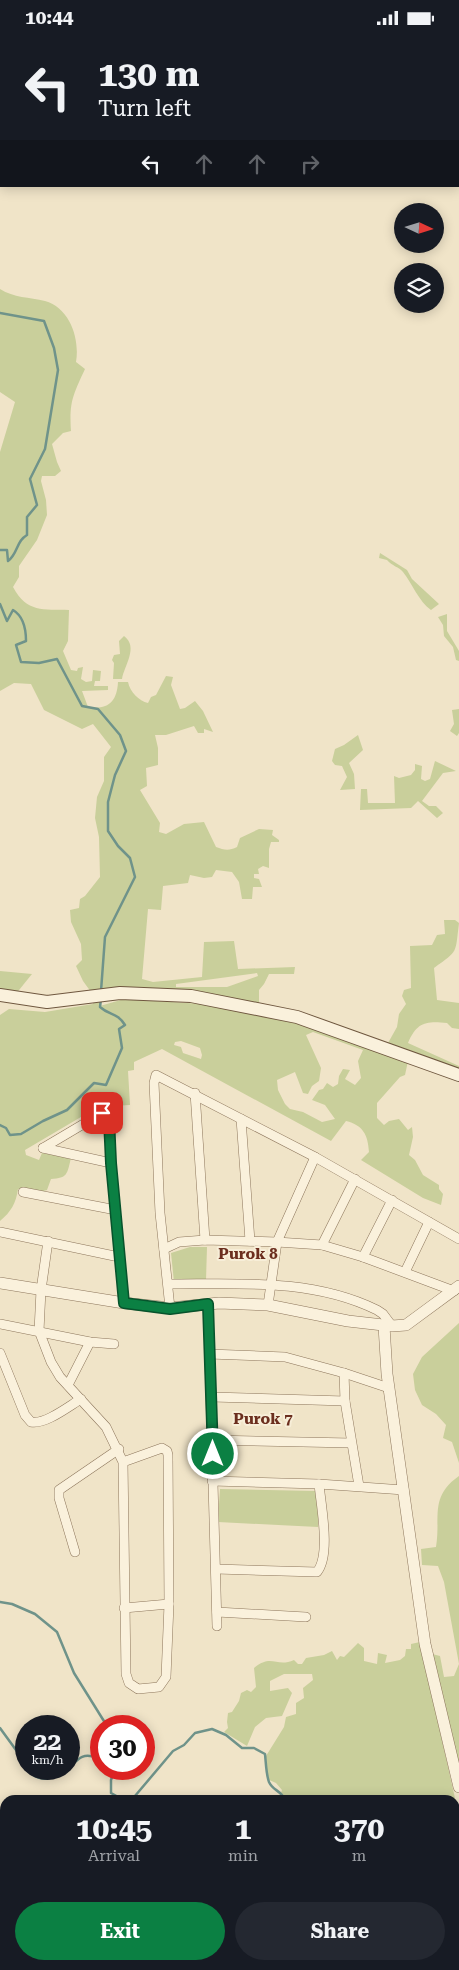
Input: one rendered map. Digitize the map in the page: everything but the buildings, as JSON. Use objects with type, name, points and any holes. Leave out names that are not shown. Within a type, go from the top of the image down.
[{"type":"main road","points":[[0,995],[47,1002],[120,993],[191,995],[289,1015],[459,1075]]},
{"type":"street","points":[[170,1309],[160,1213],[154,1078],[158,1075],[315,1157],[459,1239]]},
{"type":"street","points":[[194,1093],[205,1240]]},
{"type":"street","points":[[111,1163],[43,1148],[104,1113],[109,1116],[111,1163],[124,1303]]},
{"type":"street","points":[[241,1119],[250,1241]]},
{"type":"street","points":[[268,1305],[277,1242],[315,1157]]},
{"type":"street","points":[[322,1245],[355,1179]]},
{"type":"street","points":[[23,1192],[116,1210]]},
{"type":"street","points":[[363,1257],[392,1200]]},
{"type":"street","points":[[405,1272],[429,1222]]},
{"type":"street","points":[[0,1232],[119,1257]]},
{"type":"street","points":[[164,1249],[179,1242],[205,1240],[322,1245],[457,1289]]},
{"type":"street","points":[[48,1241],[41,1290],[39,1331],[51,1362],[68,1385],[106,1427],[119,1449],[123,1462],[125,1664],[128,1683],[138,1689],[150,1689],[159,1687],[166,1677],[169,1604],[169,1464],[167,1451],[162,1448],[123,1462]]},
{"type":"street","points":[[0,1283],[170,1309],[208,1304],[268,1305],[388,1326],[406,1325],[457,1289]]},
{"type":"street","points":[[168,1284],[271,1285],[317,1289],[377,1310],[383,1314],[388,1326],[384,1342],[389,1388],[425,1644],[459,1787]]},
{"type":"street","points":[[208,1304],[217,1626]]},
{"type":"street","points":[[0,1324],[90,1342],[114,1344]]},
{"type":"street","points":[[68,1385],[90,1342]]},
{"type":"street","points":[[0,1353],[26,1415],[32,1421],[40,1422],[46,1420],[81,1399]]},
{"type":"street","points":[[209,1354],[285,1357],[344,1373],[389,1388]]},
{"type":"street","points":[[344,1373],[345,1401],[359,1486]]},
{"type":"street","points":[[212,1397],[345,1401]]},
{"type":"street","points":[[213,1440],[351,1443]]},
{"type":"street","points":[[75,1552],[58,1490],[119,1449]]},
{"type":"street","points":[[212,1481],[319,1484],[404,1490]]},
{"type":"street","points":[[216,1569],[317,1572],[321,1566],[324,1549],[319,1484]]},
{"type":"street","points":[[124,1608],[169,1604]]},
{"type":"street","points":[[217,1612],[306,1617]]},
{"type":"green space","points":[[0,289],[16,296],[45,301],[61,310],[67,317],[75,334],[76,362],[85,369],[73,399],[71,431],[63,433],[52,444],[61,471],[55,476],[42,476],[41,481],[46,500],[47,515],[37,540],[19,566],[19,577],[13,587],[24,601],[36,608],[69,610],[68,641],[63,651],[71,670],[77,671],[78,668],[83,667],[81,679],[86,682],[92,681],[93,670],[101,671],[100,681],[95,681],[94,686],[108,686],[108,690],[82,691],[88,707],[101,707],[110,703],[116,695],[118,682],[128,682],[135,695],[148,703],[151,697],[156,695],[166,676],[173,677],[171,685],[180,709],[195,701],[203,711],[213,732],[204,729],[204,733],[198,733],[194,726],[166,735],[155,735],[158,748],[158,765],[146,768],[147,786],[140,790],[160,823],[159,832],[166,834],[184,824],[204,822],[216,847],[226,850],[237,847],[240,838],[259,829],[273,830],[272,835],[279,840],[279,842],[271,842],[269,868],[263,866],[258,869],[259,874],[254,874],[254,878],[259,879],[262,887],[253,887],[252,899],[242,899],[239,882],[232,872],[216,870],[212,877],[204,878],[190,875],[188,883],[163,886],[161,910],[148,909],[142,979],[153,982],[202,977],[204,942],[234,941],[238,969],[295,967],[294,974],[269,974],[259,990],[259,1004],[101,993],[100,1006],[124,999],[203,1004],[289,1018],[408,1061],[405,1075],[400,1077],[377,1103],[377,1118],[384,1125],[389,1121],[399,1119],[408,1130],[412,1127],[413,1137],[409,1155],[415,1160],[423,1175],[439,1185],[439,1189],[443,1194],[441,1205],[423,1198],[361,1160],[369,1152],[366,1136],[357,1125],[346,1121],[331,1141],[162,1049],[134,1062],[134,1070],[128,1071],[130,1105],[112,1106],[103,1104],[25,1150],[26,1155],[39,1160],[42,1153],[71,1158],[66,1174],[61,1178],[51,1179],[47,1190],[40,1192],[18,1189],[12,1207],[0,1221],[0,1015],[9,1009],[45,1012],[93,1004],[91,992],[76,966],[82,960],[81,944],[71,922],[70,910],[79,908],[80,899],[85,896],[100,877],[99,837],[95,818],[97,797],[104,781],[104,757],[111,747],[93,724],[82,729],[44,710],[31,684],[14,683],[0,691],[0,452],[15,402],[0,392]],"holes":[[[257,973],[258,976],[227,987],[176,987],[176,984]],[[313,1032],[363,1050],[358,1061],[361,1078],[355,1085],[345,1079],[350,1070],[343,1069],[339,1076],[338,1084],[333,1087],[327,1083],[312,1100],[325,1105],[335,1119],[322,1122],[303,1112],[290,1109],[285,1104],[278,1090],[277,1080],[295,1072],[303,1093],[308,1094],[312,1086],[319,1081],[321,1068],[306,1035]],[[181,1041],[200,1048],[201,1059],[183,1053],[181,1047],[174,1045],[175,1042]]]},
{"type":"green space","points":[[380,553],[407,570],[412,579],[439,604],[431,610],[427,607],[403,572],[387,560],[379,558]]},
{"type":"green space","points":[[447,614],[447,631],[459,651],[459,661],[456,660],[453,647],[444,636],[443,625],[438,617]]},
{"type":"green space","points":[[124,636],[130,646],[129,657],[122,679],[113,679],[114,663],[112,660],[114,655],[120,654],[119,641]]},
{"type":"green space","points":[[459,709],[459,733],[457,736],[450,731],[454,724],[452,710]]},
{"type":"green space","points":[[358,735],[363,750],[349,763],[354,774],[355,789],[340,790],[347,777],[342,766],[335,765],[332,761],[335,749]]},
{"type":"green space","points":[[435,761],[456,771],[443,773],[422,801],[429,806],[436,806],[443,813],[437,818],[418,801],[411,808],[360,810],[361,789],[367,789],[368,803],[395,803],[394,776],[399,778],[411,775],[415,770],[415,764],[422,766],[421,779],[425,781],[430,779]]},
{"type":"green space","points":[[444,920],[455,920],[459,923],[456,946],[452,954],[434,968],[437,1000],[459,1003],[459,1029],[452,1028],[447,1023],[433,1022],[423,1024],[411,1036],[408,1043],[459,1066],[459,1071],[388,1043],[397,1027],[399,1014],[406,1004],[402,996],[404,990],[411,988],[410,946],[432,945],[437,935],[445,934]]},
{"type":"green space","points":[[0,971],[32,974],[15,995],[0,990]]},
{"type":"green space","points":[[190,1247],[207,1247],[206,1281],[174,1282],[171,1253]]},
{"type":"green space","points":[[459,1323],[459,1463],[452,1442],[443,1438],[446,1425],[436,1414],[422,1405],[415,1390],[413,1374],[422,1357]]},
{"type":"green space","points":[[459,1476],[459,1664],[444,1582],[438,1566],[422,1565],[421,1549],[436,1547],[440,1500],[443,1492]]},
{"type":"green space","points":[[220,1489],[318,1491],[318,1527],[218,1522]]},
{"type":"green space","points":[[420,1642],[454,1795],[282,1795],[282,1790],[276,1783],[267,1779],[266,1756],[284,1727],[286,1717],[296,1714],[296,1703],[304,1698],[303,1688],[313,1680],[312,1674],[284,1674],[270,1681],[270,1691],[288,1688],[292,1693],[282,1716],[266,1718],[255,1727],[247,1746],[224,1732],[228,1728],[228,1713],[232,1712],[239,1701],[241,1693],[247,1690],[251,1692],[256,1687],[254,1668],[260,1664],[270,1661],[283,1663],[294,1660],[298,1664],[302,1664],[306,1658],[324,1655],[332,1651],[337,1660],[340,1656],[344,1657],[358,1643],[364,1648],[364,1661],[377,1664],[378,1653],[387,1655],[385,1663],[400,1660],[405,1656],[406,1649],[411,1649],[411,1644]]},
{"type":"green space","points":[[432,1654],[440,1656],[444,1677],[454,1676],[459,1664],[459,1776]]},
{"type":"waterway","points":[[0,313],[44,321],[54,348],[58,370],[45,449],[30,479],[37,505],[27,517],[27,535],[21,541],[14,555],[8,561],[7,550],[0,550]]},
{"type":"waterway","points":[[0,604],[7,621],[13,610],[23,623],[26,641],[16,645],[21,662],[39,663],[57,659],[82,706],[98,709],[120,735],[126,751],[115,775],[108,802],[108,831],[118,846],[130,858],[135,877],[105,937],[101,991]]},
{"type":"waterway","points":[[0,1125],[6,1128],[10,1135],[21,1134],[67,1110],[94,1083],[106,1085],[122,1048],[119,1029],[125,1025],[119,1018],[100,1007],[101,999]]},
{"type":"waterway","points":[[0,1602],[12,1604],[35,1614],[57,1632],[74,1673],[100,1715]]},
{"type":"waterway","points":[[0,1728],[15,1749]]},
{"type":"waterway","points":[[155,1772],[173,1751],[184,1745],[195,1733],[212,1729],[226,1735],[242,1748],[254,1748],[265,1754],[269,1782],[282,1795]]},
{"type":"waterway","points":[[80,1758],[90,1756]]},
{"type":"waterway","points":[[111,1780],[111,1793],[115,1795]]},
{"type":"waterway","points":[[136,1795],[149,1780]]},
{"type":"district","name":"Purok 8","points":[[248,1254]]},
{"type":"district","name":"Purok 7","points":[[263,1419]]},
{"type":"route","points":[[102,1113],[106,1113],[109,1116],[111,1163],[124,1303],[170,1309],[208,1304],[213,1454]]}]
